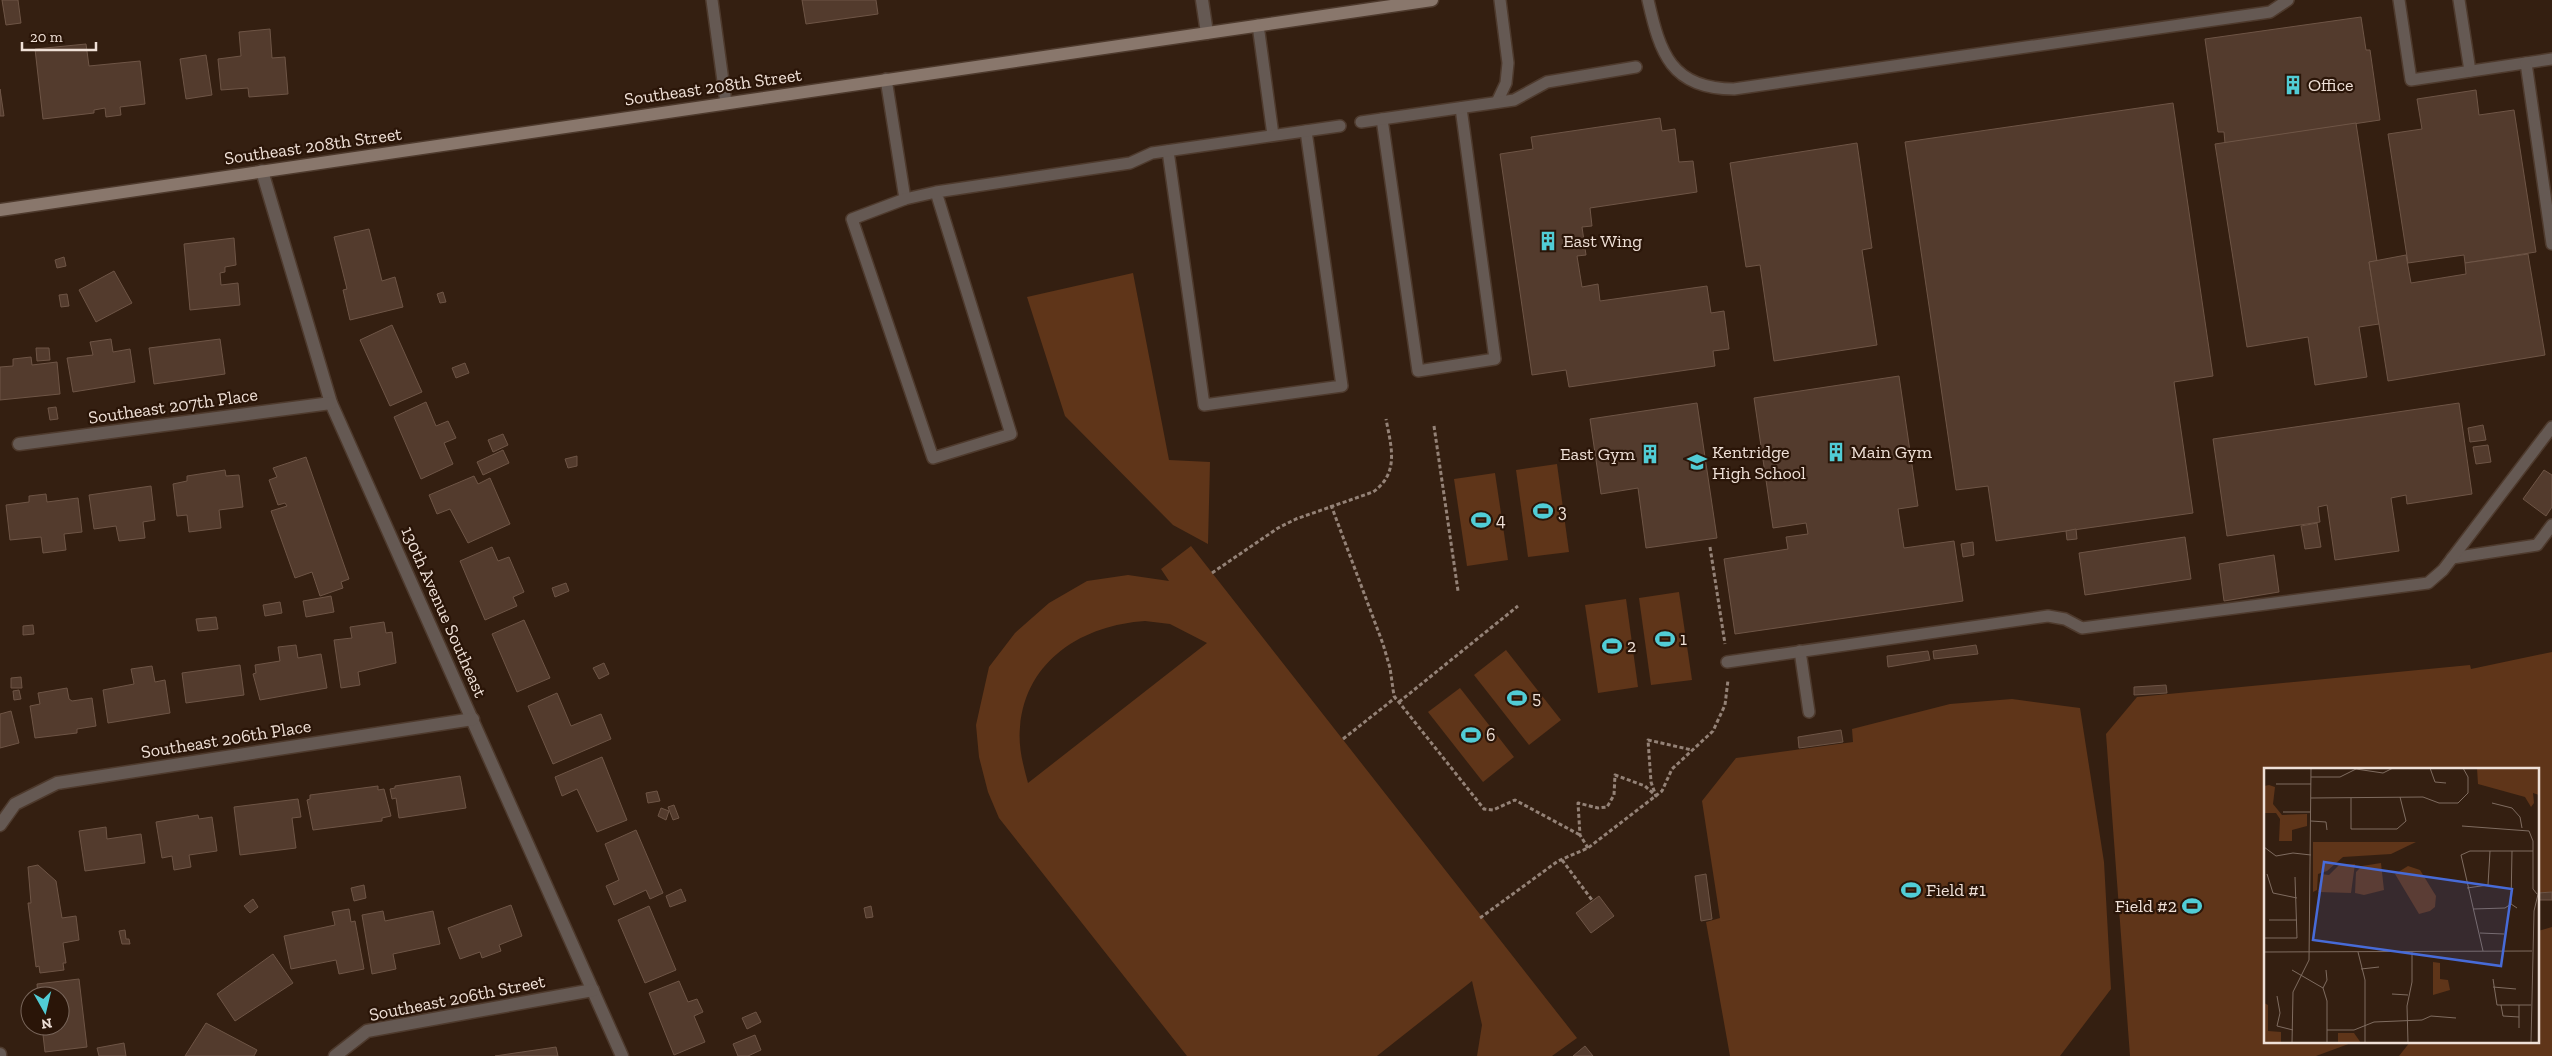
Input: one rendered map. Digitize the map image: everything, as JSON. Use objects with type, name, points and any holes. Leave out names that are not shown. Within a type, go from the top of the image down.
[{"type":"main road","name":"Southeast 208th Street","points":[[0,210],[1432,0]]},
{"type":"street","points":[[1202,0],[1207,32]]},
{"type":"street","name":"130th Avenue Southeast","points":[[262,171],[331,403],[622,1056]]},
{"type":"street","name":"Southeast 207th Place","points":[[19,444],[331,403]]},
{"type":"street","name":"Southeast 206th Place","points":[[0,825],[15,804],[57,782],[473,720]]},
{"type":"street","name":"Southeast 206th Street","points":[[335,1056],[367,1031],[593,990]]},
{"type":"lane","points":[[712,0],[726,103]]},
{"type":"lane","points":[[1497,102],[1506,83],[1508,64],[1500,0]]},
{"type":"lane","points":[[1648,0],[1657,38],[1664,55],[1679,71],[1697,85],[1716,89],[1734,89],[2270,12],[2288,0]]},
{"type":"lane","points":[[2399,0],[2411,80],[2552,59]]},
{"type":"lane","points":[[2459,0],[2470,71]]},
{"type":"lane","points":[[1258,25],[1273,136]]},
{"type":"lane","points":[[2526,62],[2552,244]]},
{"type":"lane","points":[[1361,122],[1497,102],[1521,97],[1547,82],[1636,67]]},
{"type":"lane","points":[[886,79],[905,199]]},
{"type":"lane","points":[[1382,119],[1418,371],[1495,359],[1460,108]]},
{"type":"lane","points":[[936,192],[1011,434],[933,458],[852,219],[905,199],[936,192],[1130,163],[1152,153],[1340,126]]},
{"type":"lane","points":[[1168,151],[1204,406],[1342,386],[1306,130]]},
{"type":"lane","points":[[1728,662],[2048,616],[2065,619],[2082,628],[2428,583],[2452,558],[2552,427]]},
{"type":"lane","points":[[2452,558],[2536,546],[2552,526]]},
{"type":"lane","points":[[1800,652],[1809,712]]},
{"type":"path","points":[[1212,573],[1278,528],[1331,505],[1373,492],[1387,478],[1392,466],[1393,453],[1386,419]]},
{"type":"path","points":[[1434,426],[1458,591]]},
{"type":"path","points":[[1331,505],[1382,644],[1396,698],[1399,702],[1484,809],[1493,810],[1515,800],[1580,835]]},
{"type":"path","points":[[1480,918],[1562,860],[1588,848],[1656,796],[1662,791],[1672,769],[1713,731],[1725,705],[1728,662],[1710,547]]},
{"type":"path","points":[[1399,702],[1518,606]]},
{"type":"path","points":[[1343,740],[1396,698]]},
{"type":"path","points":[[1373,715],[1377,720]]},
{"type":"path","points":[[1656,796],[1651,782],[1648,740],[1693,750]]},
{"type":"path","points":[[1588,848],[1580,835],[1578,803],[1598,808],[1607,807],[1614,795],[1616,775],[1645,786],[1656,796]]},
{"type":"path","points":[[1562,860],[1592,900]]},
{"type":"shaded area","points":[[1133,273],[1169,460],[1210,462],[1208,544],[1173,525],[1065,416],[1027,297]]},
{"type":"shaded area","name":"3","points":[[1557,464],[1569,552],[1528,557],[1516,470]]},
{"type":"shaded area","name":"4","points":[[1495,473],[1508,560],[1467,566],[1454,479]]},
{"type":"shaded area","points":[[1191,546],[1577,1038],[1552,1056],[1477,1056],[1482,1025],[1472,981],[1377,1056],[1187,1056],[999,818],[988,792],[979,757],[976,725],[989,667],[1015,633],[1049,603],[1087,581],[1128,575],[1169,581],[1161,569]],"holes":[[[1145,621],[1170,624],[1207,643],[1028,783],[1020,748],[1020,727],[1025,703],[1033,682],[1046,665],[1062,650],[1080,638],[1101,630],[1122,624]]]},
{"type":"shaded area","name":"1","points":[[1679,592],[1692,680],[1651,685],[1639,598]]},
{"type":"shaded area","name":"2","points":[[1626,599],[1638,687],[1598,693],[1585,605]]},
{"type":"shaded area","name":"5","points":[[1506,650],[1561,720],[1529,745],[1474,675]]},
{"type":"shaded area","name":"Field #2","points":[[2552,652],[2552,892],[2540,893],[2540,768],[2264,768],[2264,1044],[2349,1044],[2316,1056],[2130,1056],[2106,734],[2137,697],[2470,665],[2471,669]]},
{"type":"shaded area","name":"6","points":[[1460,688],[1514,757],[1483,782],[1428,712]]},
{"type":"shaded area","name":"Field #1","points":[[2012,699],[2080,708],[2104,862],[2111,989],[2060,1056],[1730,1056],[1706,922],[1720,918],[1702,801],[1736,758],[1853,742],[1852,729],[1950,704]]},
{"type":"shaded area","points":[[2552,927],[2552,1056],[2399,1056],[2408,1044],[2540,1044],[2540,930]]},
{"type":"building","points":[[2,0],[18,0],[21,23],[6,25]]},
{"type":"building","points":[[802,0],[876,0],[878,14],[806,24]]},
{"type":"building","name":"Office","points":[[2361,17],[2366,50],[2370,50],[2380,120],[2225,143],[2224,132],[2218,132],[2205,39]]},
{"type":"building","points":[[270,29],[272,58],[285,57],[288,94],[249,97],[248,88],[221,90],[218,59],[241,56],[239,32]]},
{"type":"building","points":[[86,44],[89,66],[140,61],[145,104],[120,107],[121,115],[106,117],[105,108],[94,110],[94,113],[43,119],[35,49]]},
{"type":"building","points":[[206,55],[212,95],[186,99],[180,59]]},
{"type":"building","points":[[0,89],[4,116],[0,116]]},
{"type":"building","points":[[2476,90],[2479,115],[2514,110],[2536,252],[2465,263],[2464,255],[2408,263],[2388,134],[2422,129],[2417,99]]},
{"type":"building","points":[[2173,103],[2213,376],[2174,382],[2193,513],[1996,541],[1988,486],[1956,490],[1905,142]]},
{"type":"building","name":"East Wing","points":[[1660,118],[1662,131],[1675,129],[1679,162],[1693,161],[1697,192],[1590,208],[1592,226],[1582,227],[1586,255],[1577,256],[1582,287],[1598,284],[1600,301],[1707,286],[1711,313],[1724,311],[1729,349],[1713,351],[1715,366],[1569,387],[1566,370],[1532,375],[1500,154],[1533,149],[1531,137]]},
{"type":"building","points":[[2356,123],[2377,261],[2369,262],[2379,324],[2359,327],[2367,377],[2315,385],[2308,337],[2247,347],[2215,144]]},
{"type":"building","points":[[1857,143],[1872,248],[1862,250],[1877,345],[1774,361],[1760,265],[1746,267],[1730,163]]},
{"type":"building","points":[[369,229],[382,281],[395,277],[403,307],[350,320],[343,290],[347,289],[334,237]]},
{"type":"building","points":[[234,238],[236,265],[225,267],[225,272],[220,273],[221,285],[238,283],[240,305],[190,310],[184,244]]},
{"type":"building","points":[[2528,254],[2545,355],[2388,381],[2369,262],[2406,255],[2411,283],[2466,274],[2465,263]]},
{"type":"building","points":[[64,257],[66,266],[57,268],[55,260]]},
{"type":"building","points":[[114,271],[132,303],[96,322],[79,290]]},
{"type":"building","points":[[443,292],[446,302],[440,303],[437,294]]},
{"type":"building","points":[[67,294],[69,306],[61,307],[59,295]]},
{"type":"building","points":[[392,325],[422,392],[390,406],[360,340]]},
{"type":"building","points":[[111,339],[113,352],[130,349],[135,382],[73,392],[67,358],[93,355],[90,342]]},
{"type":"building","points":[[220,339],[225,374],[154,384],[149,348]]},
{"type":"building","points":[[36,348],[49,348],[50,360],[37,361]]},
{"type":"building","points":[[31,357],[32,365],[57,362],[60,394],[0,400],[0,367],[13,366],[13,359]]},
{"type":"building","points":[[465,363],[469,373],[456,378],[452,368]]},
{"type":"building","name":"Main Gym","points":[[1899,376],[1918,506],[1898,509],[1904,548],[1954,541],[1963,601],[1735,634],[1724,559],[1788,549],[1786,537],[1808,534],[1806,523],[1773,528],[1754,398]]},
{"type":"building","points":[[426,402],[436,426],[448,421],[456,438],[444,443],[453,464],[421,479],[394,417]]},
{"type":"building","name":"East Gym","points":[[1697,403],[1717,538],[1646,548],[1638,488],[1601,494],[1590,419]]},
{"type":"building","points":[[2459,403],[2472,494],[2407,504],[2406,495],[2391,498],[2399,551],[2335,560],[2327,505],[2318,507],[2320,522],[2227,536],[2213,439]]},
{"type":"building","points":[[56,407],[58,419],[50,420],[48,408]]},
{"type":"building","points":[[2483,425],[2486,440],[2470,442],[2468,428]]},
{"type":"building","points":[[503,434],[508,445],[493,452],[488,440]]},
{"type":"building","points":[[2488,445],[2491,462],[2476,464],[2473,447]]},
{"type":"building","points":[[503,450],[509,463],[483,475],[477,462]]},
{"type":"building","points":[[577,456],[577,466],[568,468],[565,459]]},
{"type":"building","points":[[306,457],[349,579],[341,582],[343,588],[320,596],[312,572],[295,578],[271,511],[287,506],[285,503],[278,505],[269,480],[277,477],[273,468]]},
{"type":"building","points":[[225,470],[226,476],[239,475],[243,507],[219,510],[221,528],[189,532],[187,515],[177,516],[173,484],[187,481],[187,476]]},
{"type":"building","points":[[2544,470],[2552,475],[2552,507],[2546,516],[2523,499]]},
{"type":"building","points":[[474,476],[478,484],[490,478],[510,524],[468,543],[450,509],[437,514],[429,495]]},
{"type":"building","points":[[151,486],[155,520],[143,522],[145,538],[119,541],[116,526],[94,529],[89,495]]},
{"type":"building","points":[[46,494],[47,502],[78,498],[82,532],[64,534],[66,550],[43,553],[41,537],[10,540],[6,505],[29,502],[29,496]]},
{"type":"building","points":[[2317,523],[2321,547],[2305,549],[2301,526]]},
{"type":"building","points":[[2076,529],[2077,539],[2067,540],[2066,531]]},
{"type":"building","points":[[2185,537],[2191,579],[2085,595],[2079,553]]},
{"type":"building","points":[[1973,542],[1974,555],[1963,557],[1961,544]]},
{"type":"building","points":[[492,547],[498,561],[509,557],[524,592],[513,597],[517,606],[485,620],[460,561]]},
{"type":"building","points":[[2274,555],[2279,592],[2224,601],[2219,564]]},
{"type":"building","points":[[566,583],[569,591],[555,597],[552,588]]},
{"type":"building","points":[[331,596],[334,612],[306,617],[303,601]]},
{"type":"building","points":[[280,602],[282,613],[265,616],[263,605]]},
{"type":"building","points":[[216,617],[218,629],[198,631],[196,619]]},
{"type":"building","points":[[524,620],[550,678],[517,692],[492,634]]},
{"type":"building","points":[[384,622],[386,633],[392,632],[396,663],[358,672],[360,685],[341,688],[334,640],[352,638],[350,627]]},
{"type":"building","points":[[33,625],[34,634],[23,635],[23,626]]},
{"type":"building","points":[[296,645],[298,658],[321,654],[327,688],[260,700],[253,674],[256,673],[255,665],[280,661],[278,647]]},
{"type":"building","points":[[1976,645],[1978,654],[1934,659],[1933,651]]},
{"type":"building","points":[[1928,651],[1930,660],[1888,667],[1887,656]]},
{"type":"building","points":[[604,663],[609,674],[599,679],[593,668]]},
{"type":"building","points":[[240,665],[244,695],[186,703],[182,673]]},
{"type":"building","points":[[152,666],[155,682],[165,680],[170,713],[108,723],[103,690],[134,684],[131,669]]},
{"type":"building","points":[[21,677],[22,688],[11,688],[11,678]]},
{"type":"building","points":[[2166,685],[2167,693],[2134,695],[2134,687]]},
{"type":"building","points":[[67,688],[69,699],[72,701],[92,698],[96,726],[77,729],[77,733],[35,738],[30,706],[40,704],[38,693]]},
{"type":"building","points":[[19,690],[21,699],[14,700],[13,691]]},
{"type":"building","points":[[557,693],[571,726],[601,714],[611,739],[553,764],[528,706]]},
{"type":"building","points":[[11,711],[19,743],[0,748],[0,714]]},
{"type":"building","points":[[1841,730],[1843,742],[1799,748],[1798,737]]},
{"type":"building","points":[[602,757],[627,820],[597,832],[577,789],[562,796],[555,777]]},
{"type":"building","points":[[460,776],[466,808],[399,818],[396,798],[392,799],[390,789],[395,788],[395,786]]},
{"type":"building","points":[[378,786],[378,790],[384,789],[391,816],[382,818],[382,821],[313,830],[307,800],[310,799],[310,795]]},
{"type":"building","points":[[657,791],[660,801],[648,803],[646,793]]},
{"type":"building","points":[[298,799],[301,817],[292,818],[296,848],[240,855],[234,807]]},
{"type":"building","points":[[674,805],[679,818],[673,820],[668,807]]},
{"type":"building","points":[[661,808],[669,811],[666,820],[658,816]]},
{"type":"building","points":[[198,815],[199,819],[212,817],[217,851],[189,855],[191,867],[174,870],[172,856],[162,858],[156,822]]},
{"type":"building","points":[[106,827],[107,839],[141,834],[145,863],[85,871],[79,831]]},
{"type":"building","points":[[636,830],[663,893],[650,899],[646,890],[614,905],[606,886],[619,880],[605,844]]},
{"type":"building","points":[[38,865],[56,881],[62,918],[76,916],[79,940],[63,943],[66,963],[63,963],[64,970],[40,973],[39,966],[36,967],[28,903],[31,903],[28,867]]},
{"type":"building","points":[[1706,874],[1712,919],[1701,921],[1695,876]]},
{"type":"building","points":[[364,885],[366,898],[354,901],[351,888]]},
{"type":"building","points":[[681,889],[686,901],[670,907],[666,896]]},
{"type":"building","points":[[2552,892],[2552,900],[2540,900],[2540,893]]},
{"type":"building","points":[[1599,896],[1614,916],[1591,933],[1576,913]]},
{"type":"building","points":[[253,899],[258,907],[250,913],[244,906]]},
{"type":"building","points":[[511,905],[522,936],[499,945],[501,951],[482,958],[480,952],[460,959],[448,928]]},
{"type":"building","points":[[649,906],[676,970],[645,983],[618,920]]},
{"type":"building","points":[[871,906],[873,917],[866,918],[864,908]]},
{"type":"building","points":[[349,909],[351,922],[355,921],[364,969],[339,974],[336,960],[291,969],[284,936],[335,925],[332,912]]},
{"type":"building","points":[[383,911],[385,921],[433,911],[440,944],[393,954],[396,969],[372,974],[362,915]]},
{"type":"building","points":[[125,930],[126,939],[129,939],[130,944],[122,944],[119,931]]},
{"type":"building","points":[[273,954],[293,983],[235,1021],[217,994]]},
{"type":"building","points":[[79,979],[87,1047],[45,1052],[43,1036],[70,1036],[70,986],[37,986],[37,984]]},
{"type":"building","points":[[679,981],[688,1002],[697,999],[703,1012],[694,1016],[705,1042],[674,1055],[649,993]]},
{"type":"building","points":[[756,1012],[761,1022],[747,1029],[742,1018]]},
{"type":"building","points":[[206,1023],[257,1050],[254,1056],[185,1056]]},
{"type":"building","points":[[755,1035],[761,1050],[748,1056],[738,1056],[733,1044]]},
{"type":"building","points":[[124,1043],[126,1056],[99,1056],[97,1048]]},
{"type":"building","points":[[1585,1046],[1593,1056],[1573,1056]]},
{"type":"building","points":[[556,1047],[558,1056],[495,1056]]},
{"type":"place","name":"Office","points":[[2293,85]]},
{"type":"place","name":"East Wing","points":[[1548,241]]},
{"type":"place","name":"Main Gym","points":[[1836,452]]},
{"type":"place","name":"East Gym","points":[[1650,454]]},
{"type":"place","name":"Kentridge High School","points":[[1697,462]]},
{"type":"place","name":"3","points":[[1543,511]]},
{"type":"place","name":"4","points":[[1481,520]]},
{"type":"place","name":"1","points":[[1665,639]]},
{"type":"place","name":"2","points":[[1612,646]]},
{"type":"place","name":"5","points":[[1517,698]]},
{"type":"place","name":"6","points":[[1471,735]]},
{"type":"place","name":"Field #1","points":[[1911,890]]},
{"type":"place","name":"Field #2","points":[[2192,906]]}]
